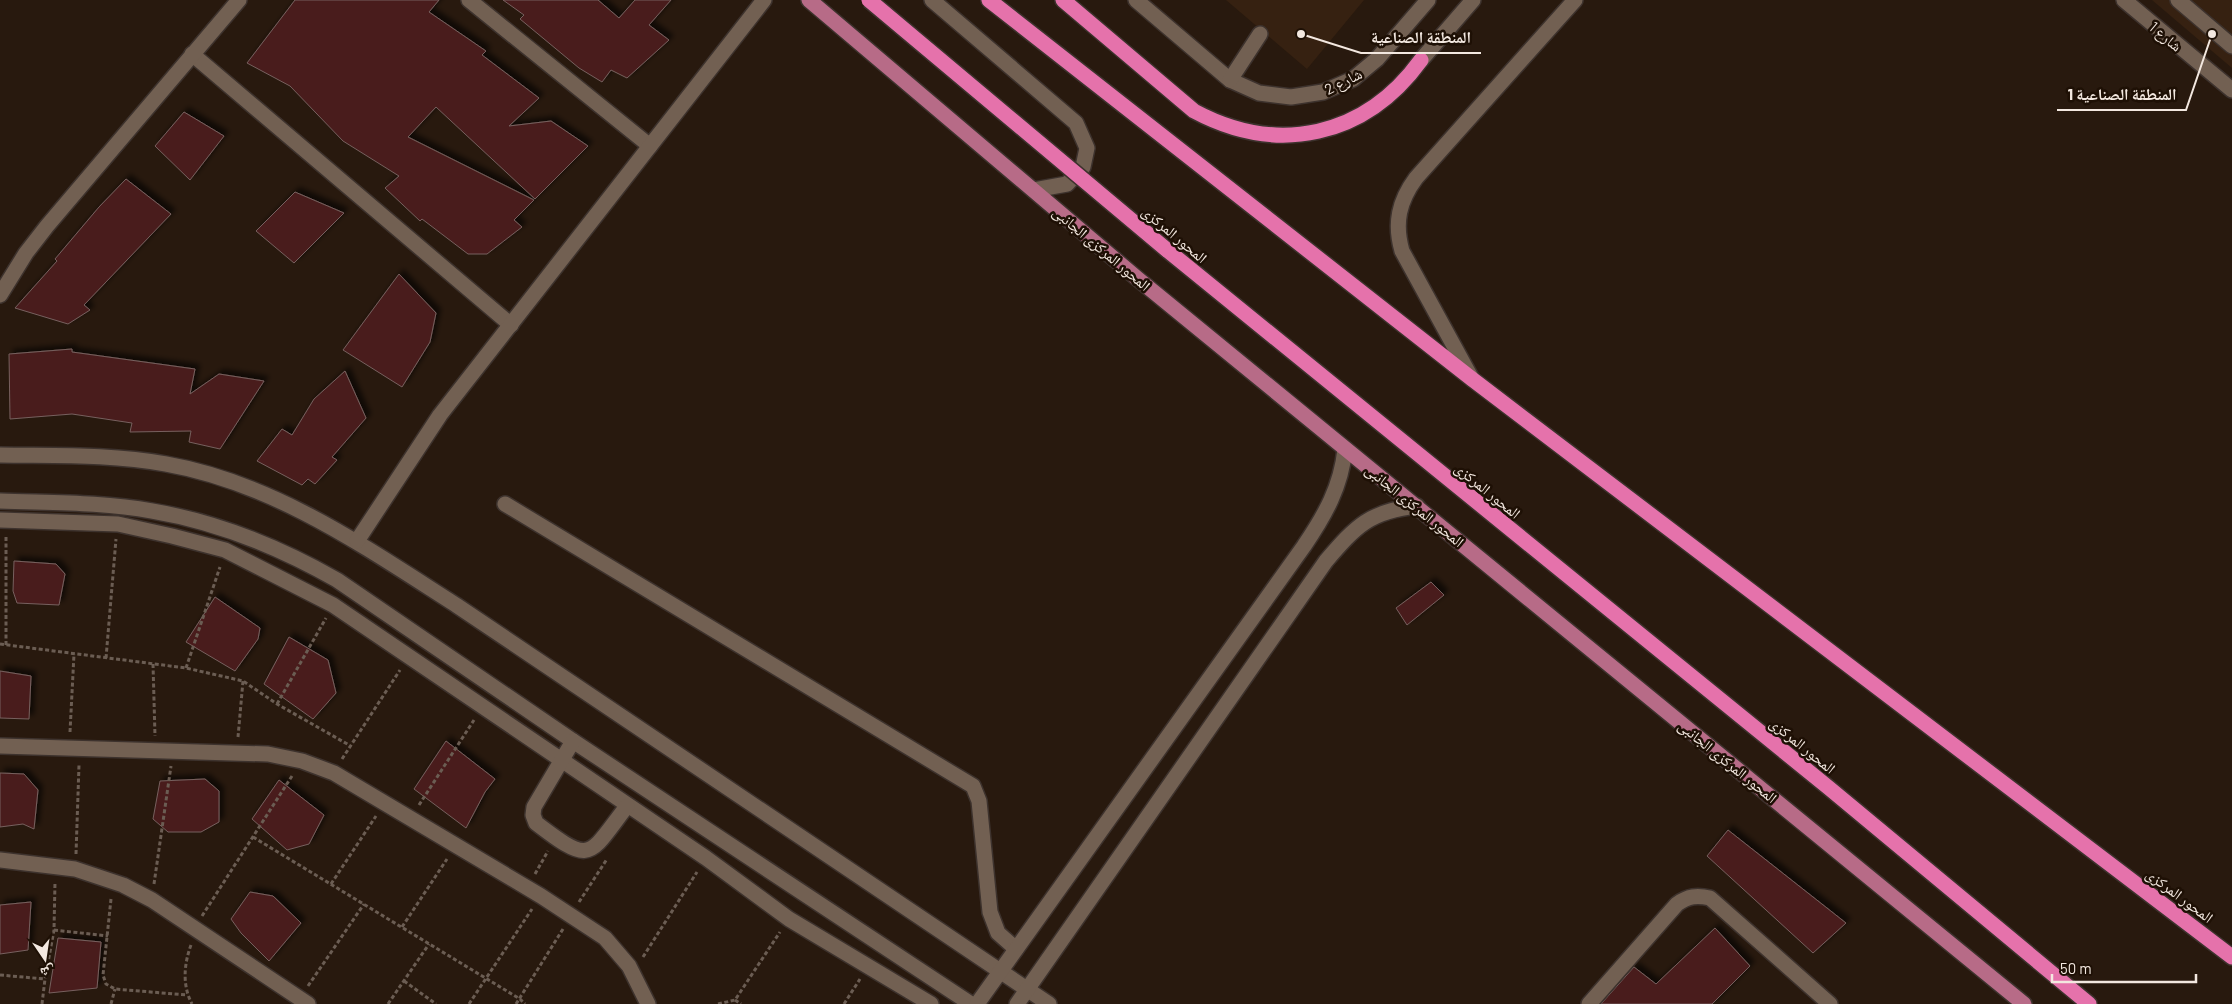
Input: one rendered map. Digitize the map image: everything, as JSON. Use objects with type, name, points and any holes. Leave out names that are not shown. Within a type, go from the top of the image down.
[{"type":"highway","name":"المحور المركزى","points":[[869,0],[1167,250],[1829,788],[2089,1004]]},
{"type":"highway","name":"المحور المركزى","points":[[989,0],[1472,379],[2232,957]]},
{"type":"highway","points":[[1063,0],[1194,111],[1213,121],[1254,133],[1297,135],[1339,126],[1377,106],[1408,78],[1421,60]]},
{"type":"main road","name":"المحور المركزى الجانبى","points":[[809,0],[1345,449],[1418,506],[2009,997],[2024,1004]]},
{"type":"street","points":[[0,295],[26,253],[47,226],[239,0]]},
{"type":"street","points":[[469,0],[650,146]]},
{"type":"street","points":[[357,541],[440,415],[764,0]]},
{"type":"street","points":[[932,0],[1076,123],[1087,148],[1083,167],[1067,184],[1034,190]]},
{"type":"street","points":[[1136,0],[1230,80],[1260,34]]},
{"type":"street","name":"شارع 2","points":[[1230,80],[1252,90],[1275,96],[1307,96],[1338,87],[1353,79],[1378,59],[1428,0]]},
{"type":"street","points":[[1421,60],[1473,0]]},
{"type":"street","points":[[1472,379],[1402,251],[1398,238],[1398,212],[1402,200],[1416,178],[1575,0]]},
{"type":"street","name":"شارع 1","points":[[2124,0],[2232,90]]},
{"type":"street","points":[[2178,0],[2232,46]]},
{"type":"street","points":[[192,54],[511,325]]},
{"type":"street","points":[[977,1004],[1304,546],[1328,509],[1334,495],[1343,465],[1345,449]]},
{"type":"street","points":[[0,455],[101,456],[166,464],[205,473],[273,497],[357,541],[472,616],[1049,1004]]},
{"type":"street","points":[[0,500],[107,505],[151,511],[220,527],[273,547],[337,580],[573,741],[971,1004]]},
{"type":"street","points":[[504,504],[973,786],[979,801],[990,912],[998,933],[1016,949]]},
{"type":"street","points":[[1017,1004],[1326,561],[1353,530],[1365,521],[1399,508],[1418,506]]},
{"type":"street","points":[[3,521],[118,524],[172,536],[225,550],[333,605],[706,858],[789,919],[931,1004]]},
{"type":"street","points":[[1304,546],[1326,561]]},
{"type":"street","points":[[573,741],[560,760],[534,808],[533,815],[536,822],[555,838],[576,851],[586,852],[595,848],[627,806]]},
{"type":"street","points":[[0,746],[236,752],[268,754],[302,760],[334,773],[541,896],[605,938],[633,973],[648,1004]]},
{"type":"street","points":[[0,860],[75,869],[113,881],[152,900],[304,1001]]},
{"type":"street","points":[[1589,1004],[1677,904],[1684,899],[1701,896],[1710,898],[1830,1004]]},
{"type":"path","points":[[3,521],[6,645]]},
{"type":"path","points":[[106,658],[118,524]]},
{"type":"path","points":[[186,668],[225,550]]},
{"type":"path","points":[[277,704],[333,605]]},
{"type":"path","points":[[0,644],[186,668],[243,681],[277,704],[349,745]]},
{"type":"path","points":[[74,654],[75,869]]},
{"type":"path","points":[[334,773],[349,745],[409,657]]},
{"type":"path","points":[[153,664],[155,750]]},
{"type":"path","points":[[236,752],[243,681]]},
{"type":"path","points":[[410,818],[482,707]]},
{"type":"path","points":[[152,900],[173,750]]},
{"type":"path","points":[[192,1004],[187,995],[184,978],[190,946],[197,930],[302,760]]},
{"type":"path","points":[[331,884],[385,803]]},
{"type":"path","points":[[253,837],[486,978],[525,1004]]},
{"type":"path","points":[[527,888],[555,838]]},
{"type":"path","points":[[402,927],[457,846]]},
{"type":"path","points":[[516,1004],[612,852]]},
{"type":"path","points":[[633,973],[706,858]]},
{"type":"path","points":[[42,1004],[44,978],[54,930],[56,867]]},
{"type":"path","points":[[113,881],[103,980],[114,989],[187,995]]},
{"type":"path","points":[[469,1004],[541,896]]},
{"type":"path","points":[[304,1001],[364,904]]},
{"type":"path","points":[[718,1004],[735,1000],[789,919]]},
{"type":"path","points":[[54,930],[108,936]]},
{"type":"path","points":[[388,1004],[429,944]]},
{"type":"path","points":[[844,1004],[869,966]]},
{"type":"path","points":[[0,975],[44,978]]},
{"type":"path","points":[[404,981],[436,1004]]},
{"type":"path","points":[[111,1004],[114,989]]},
{"type":"path","points":[[735,1000],[741,1004]]},
{"type":"shaded area","points":[[1226,0],[1364,0],[1307,69]]},
{"type":"shaded area","points":[[2152,0],[2232,0],[2232,68]]},
{"type":"building","points":[[295,0],[439,0],[429,12],[486,51],[482,55],[539,98],[509,126],[551,121],[588,146],[535,199],[436,107],[408,137],[534,200],[514,220],[522,227],[487,254],[468,254],[422,219],[420,221],[385,188],[399,176],[343,141],[290,86],[247,63]]},
{"type":"building","points":[[503,0],[598,0],[619,18],[635,0],[671,0],[649,25],[669,40],[627,78],[611,70],[602,82],[579,68],[520,19],[524,15]]},
{"type":"building","points":[[184,112],[224,136],[190,180],[155,146]]},
{"type":"building","points":[[126,179],[171,214],[84,305],[90,310],[68,324],[15,308],[57,261],[55,259],[99,207]]},
{"type":"building","points":[[295,192],[344,213],[294,263],[256,231]]},
{"type":"building","points":[[399,274],[436,313],[430,342],[402,387],[343,350]]},
{"type":"building","points":[[72,349],[72,352],[195,369],[190,394],[219,374],[264,381],[220,449],[189,442],[191,431],[130,432],[132,423],[72,414],[10,419],[9,354]]},
{"type":"building","points":[[345,371],[366,418],[332,457],[337,460],[315,484],[308,479],[302,485],[257,461],[282,429],[292,435],[314,399]]},
{"type":"building","points":[[14,561],[56,564],[65,574],[59,605],[17,603],[13,591]]},
{"type":"building","points":[[1431,582],[1444,595],[1407,625],[1396,608]]},
{"type":"building","points":[[215,597],[260,628],[258,639],[235,671],[186,642]]},
{"type":"building","points":[[289,637],[328,660],[336,693],[313,719],[264,684]]},
{"type":"building","points":[[0,671],[31,676],[29,719],[0,718]]},
{"type":"building","points":[[446,741],[495,779],[485,792],[466,828],[414,789]]},
{"type":"building","points":[[0,773],[24,774],[38,790],[34,829],[23,824],[0,827]]},
{"type":"building","points":[[205,779],[219,791],[219,822],[201,832],[168,832],[153,819],[160,781]]},
{"type":"building","points":[[279,780],[324,815],[309,844],[287,850],[252,819]]},
{"type":"building","points":[[1728,830],[1846,923],[1813,953],[1707,856]]},
{"type":"building","points":[[250,892],[273,896],[301,923],[269,961],[241,933],[231,919]]},
{"type":"building","points":[[31,902],[28,950],[0,954],[0,905]]},
{"type":"building","points":[[1715,928],[1750,966],[1712,1004],[1601,1004],[1634,967],[1656,984]]},
{"type":"building","points":[[58,938],[101,942],[97,988],[49,993]]},
{"type":"place","name":"المنطقة الصناعية","points":[[1301,34]]},
{"type":"place","name":"المنطقة الصناعية 1","points":[[2212,34]]}]
